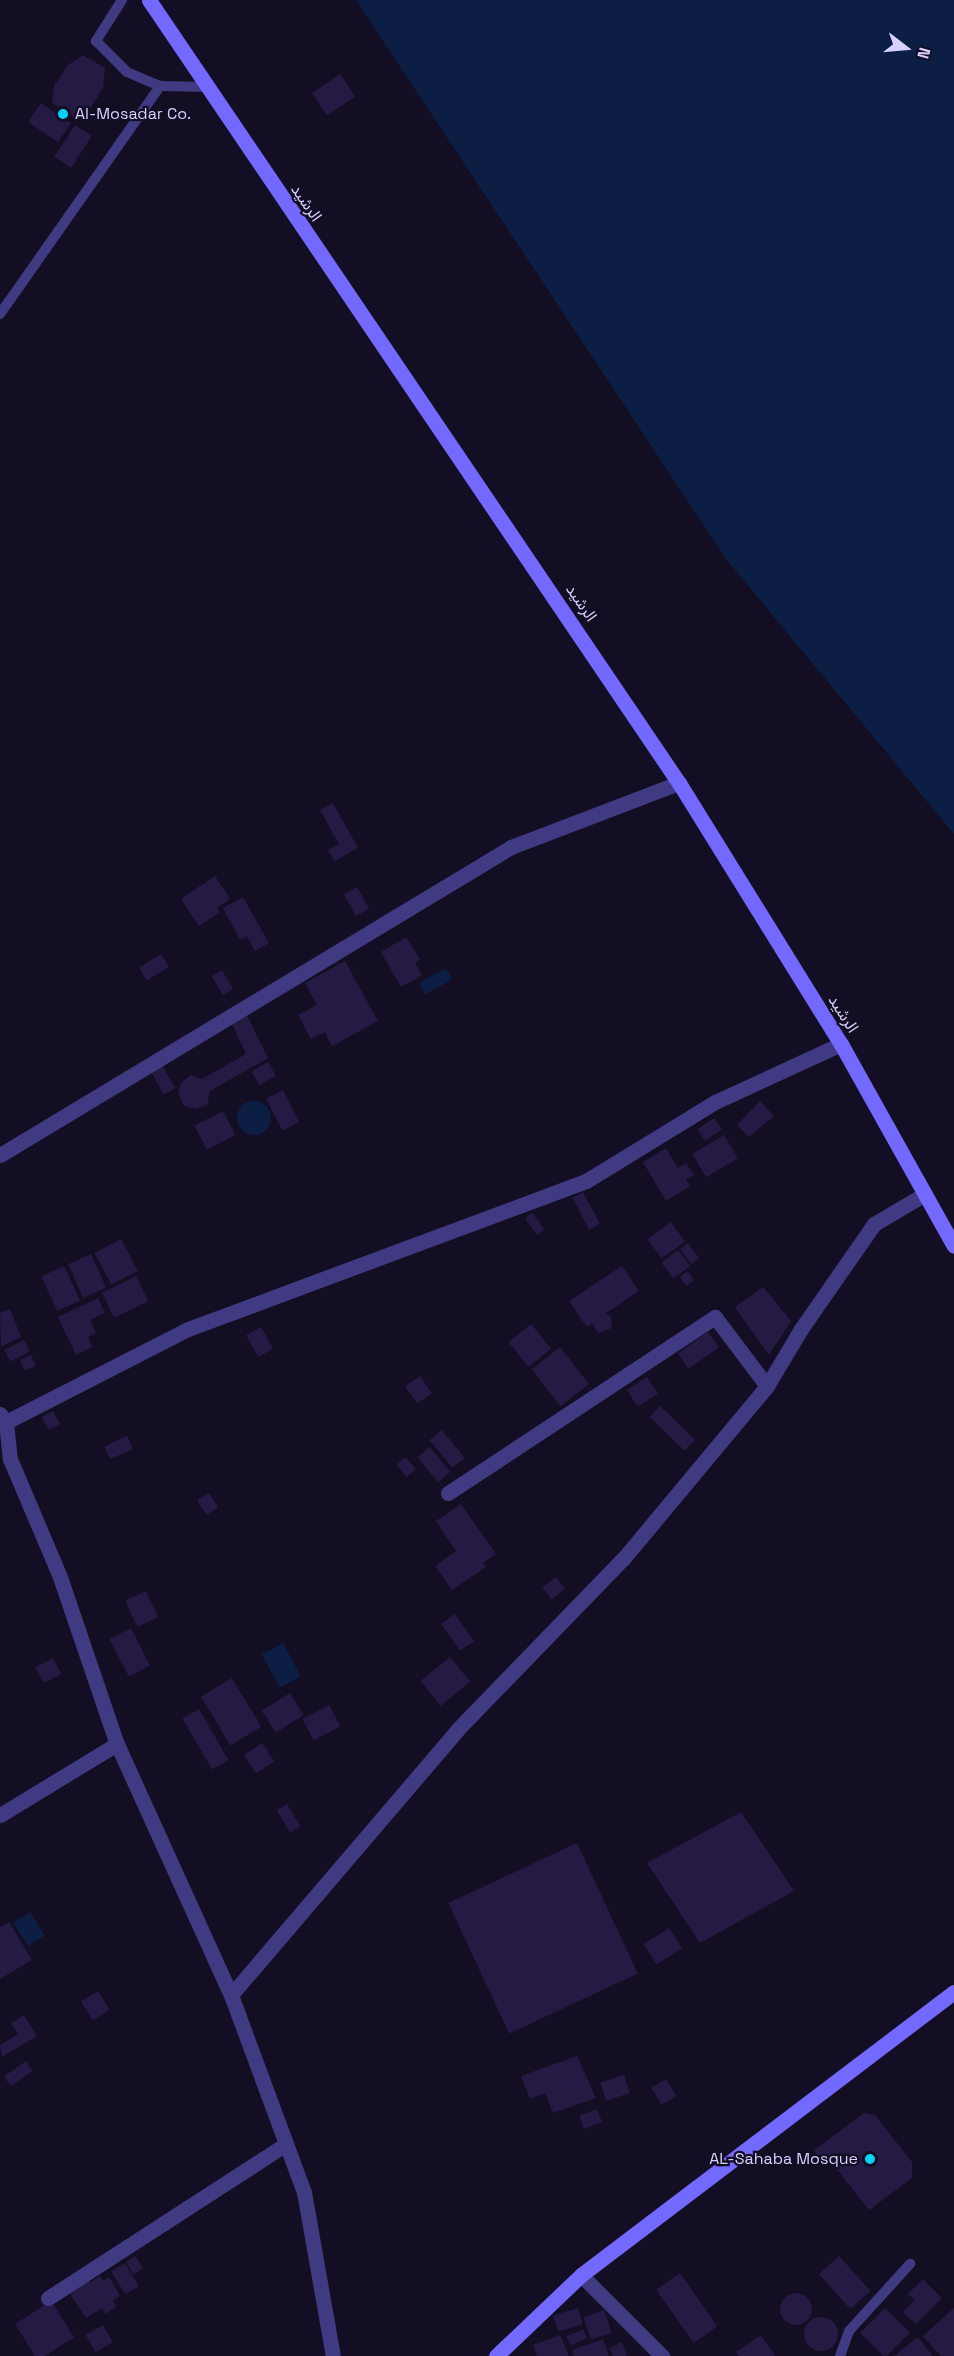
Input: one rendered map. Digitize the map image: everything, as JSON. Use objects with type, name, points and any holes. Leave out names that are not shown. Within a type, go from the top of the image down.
[{"type":"main road","name":"الرشيد","points":[[149,0],[679,783],[841,1044],[954,1246]]},
{"type":"main road","points":[[496,2356],[581,2275],[954,1992]]},
{"type":"street","points":[[0,1155],[512,848],[679,783]]},
{"type":"street","points":[[333,2356],[304,2193],[231,1995],[117,1744],[60,1577],[5,1462],[3,1418],[188,1329],[586,1181],[715,1102],[841,1044]]},
{"type":"street","points":[[231,1995],[457,1730],[623,1558],[767,1386],[801,1329],[874,1224],[925,1194]]},
{"type":"street","points":[[448,1493],[715,1317],[767,1386]]},
{"type":"street","points":[[0,1815],[117,1744]]},
{"type":"street","points":[[48,2298],[286,2144]]},
{"type":"street","points":[[581,2275],[655,2353]]},
{"type":"lane","points":[[122,0],[96,41],[127,72],[160,86],[206,87]]},
{"type":"lane","points":[[0,314],[160,86]]},
{"type":"lane","points":[[840,2356],[849,2331],[910,2264]]},
{"type":"water","points":[[356,0],[954,0],[954,834],[726,559]]},
{"type":"water","points":[[446,968],[452,979],[425,994],[419,983]]},
{"type":"water","points":[[254,1101],[266,1106],[271,1118],[266,1130],[254,1135],[242,1130],[237,1118],[242,1106]]},
{"type":"water","points":[[283,1643],[301,1677],[280,1688],[262,1654]]},
{"type":"water","points":[[30,1912],[45,1936],[28,1946],[13,1923]]},
{"type":"building","points":[[83,55],[105,68],[103,88],[90,109],[74,117],[52,103],[54,86],[68,65]]},
{"type":"building","points":[[340,74],[355,96],[327,115],[312,93]]},
{"type":"building","points":[[41,103],[71,123],[58,142],[28,122]]},
{"type":"building","points":[[75,125],[92,136],[71,168],[54,157]]},
{"type":"building","points":[[333,803],[358,848],[335,861],[328,850],[339,844],[320,810]]},
{"type":"building","points":[[215,876],[230,899],[217,908],[220,912],[199,926],[181,899]]},
{"type":"building","points":[[357,887],[369,909],[356,916],[344,894]]},
{"type":"building","points":[[243,897],[269,943],[255,951],[247,936],[240,940],[223,908]]},
{"type":"building","points":[[406,937],[420,960],[415,963],[422,975],[401,987],[381,952]]},
{"type":"building","points":[[161,954],[169,967],[147,980],[139,968]]},
{"type":"building","points":[[345,961],[378,1021],[332,1046],[325,1032],[311,1039],[298,1015],[317,1005],[305,983]]},
{"type":"building","points":[[222,970],[233,989],[223,995],[212,976]]},
{"type":"building","points":[[245,1011],[268,1058],[210,1091],[207,1105],[196,1109],[184,1106],[178,1093],[181,1083],[191,1075],[202,1079],[246,1054],[230,1020]]},
{"type":"building","points":[[268,1062],[276,1076],[260,1085],[252,1072]]},
{"type":"building","points":[[161,1063],[175,1088],[164,1095],[150,1069]]},
{"type":"building","points":[[283,1090],[299,1122],[282,1131],[266,1099]]},
{"type":"building","points":[[760,1101],[774,1116],[749,1137],[737,1125]]},
{"type":"building","points":[[223,1111],[235,1135],[207,1150],[194,1126]]},
{"type":"building","points":[[714,1118],[722,1130],[705,1141],[697,1129]]},
{"type":"building","points":[[724,1135],[738,1158],[706,1177],[692,1154]]},
{"type":"building","points":[[666,1148],[678,1168],[686,1163],[694,1175],[686,1180],[690,1186],[666,1201],[643,1162]]},
{"type":"building","points":[[583,1192],[600,1224],[589,1229],[572,1198]]},
{"type":"building","points":[[532,1213],[545,1230],[537,1235],[525,1218]]},
{"type":"building","points":[[671,1222],[685,1241],[662,1258],[648,1239]]},
{"type":"building","points":[[121,1239],[138,1271],[111,1285],[95,1253]]},
{"type":"building","points":[[688,1243],[699,1258],[691,1264],[680,1249]]},
{"type":"building","points":[[678,1250],[690,1266],[673,1279],[661,1263]]},
{"type":"building","points":[[91,1254],[106,1288],[83,1298],[68,1264]]},
{"type":"building","points":[[64,1266],[80,1300],[57,1311],[41,1277]]},
{"type":"building","points":[[622,1266],[639,1291],[606,1313],[611,1317],[612,1328],[598,1333],[592,1323],[587,1327],[569,1301]]},
{"type":"building","points":[[688,1271],[694,1280],[686,1286],[680,1277]]},
{"type":"building","points":[[136,1276],[148,1301],[114,1318],[102,1293]]},
{"type":"building","points":[[763,1287],[791,1321],[769,1355],[735,1307]]},
{"type":"building","points":[[98,1298],[105,1313],[90,1320],[96,1333],[88,1337],[92,1347],[76,1355],[58,1317]]},
{"type":"building","points":[[10,1309],[21,1337],[1,1347],[0,1313]]},
{"type":"building","points":[[531,1324],[551,1349],[529,1367],[508,1342]]},
{"type":"building","points":[[261,1327],[273,1349],[258,1357],[246,1335]]},
{"type":"building","points":[[708,1332],[719,1348],[689,1369],[678,1353]]},
{"type":"building","points":[[24,1340],[30,1352],[10,1362],[4,1350]]},
{"type":"building","points":[[560,1347],[589,1384],[561,1406],[532,1369]]},
{"type":"building","points":[[31,1355],[36,1366],[25,1371],[20,1360]]},
{"type":"building","points":[[420,1376],[432,1393],[417,1404],[405,1386]]},
{"type":"building","points":[[647,1377],[658,1394],[638,1407],[627,1390]]},
{"type":"building","points":[[660,1406],[695,1440],[685,1451],[650,1417]]},
{"type":"building","points":[[53,1411],[60,1424],[49,1430],[42,1417]]},
{"type":"building","points":[[442,1430],[465,1458],[452,1468],[430,1440]]},
{"type":"building","points":[[127,1436],[133,1449],[110,1459],[104,1447]]},
{"type":"building","points":[[430,1447],[450,1472],[438,1482],[418,1457]]},
{"type":"building","points":[[406,1457],[416,1470],[406,1477],[397,1464]]},
{"type":"building","points":[[209,1493],[218,1507],[207,1515],[197,1501]]},
{"type":"building","points":[[461,1504],[496,1554],[483,1563],[486,1567],[452,1590],[435,1566],[456,1551],[436,1521]]},
{"type":"building","points":[[556,1577],[565,1589],[551,1599],[542,1587]]},
{"type":"building","points":[[146,1591],[158,1617],[137,1627],[125,1601]]},
{"type":"building","points":[[455,1614],[474,1641],[460,1651],[441,1624]]},
{"type":"building","points":[[131,1628],[150,1665],[129,1676],[110,1639]]},
{"type":"building","points":[[450,1657],[470,1682],[441,1706],[420,1681]]},
{"type":"building","points":[[53,1658],[61,1674],[43,1683],[35,1667]]},
{"type":"building","points":[[232,1678],[261,1727],[230,1745],[201,1697]]},
{"type":"building","points":[[290,1693],[304,1715],[276,1733],[262,1710]]},
{"type":"building","points":[[329,1705],[340,1726],[314,1740],[303,1719]]},
{"type":"building","points":[[199,1709],[228,1760],[212,1770],[183,1718]]},
{"type":"building","points":[[262,1743],[274,1761],[256,1774],[244,1755]]},
{"type":"building","points":[[287,1804],[300,1826],[290,1832],[277,1810]]},
{"type":"building","points":[[741,1812],[794,1891],[700,1943],[647,1863]]},
{"type":"building","points":[[577,1843],[638,1974],[509,2034],[448,1903]]},
{"type":"building","points":[[9,1922],[32,1960],[0,1979],[0,1927]]},
{"type":"building","points":[[669,1928],[682,1948],[657,1964],[644,1944]]},
{"type":"building","points":[[98,1991],[110,2010],[93,2020],[81,2002]]},
{"type":"building","points":[[24,2015],[37,2036],[2,2057],[0,2045],[18,2034],[11,2023]]},
{"type":"building","points":[[577,2056],[596,2098],[553,2113],[545,2093],[530,2099],[521,2076]]},
{"type":"building","points":[[26,2061],[33,2071],[11,2086],[4,2076]]},
{"type":"building","points":[[624,2075],[630,2093],[606,2101],[600,2083]]},
{"type":"building","points":[[666,2079],[676,2096],[661,2105],[651,2088]]},
{"type":"building","points":[[597,2109],[602,2122],[584,2129],[579,2116]]},
{"type":"building","name":"AL-Sahaba Mosque","points":[[864,2113],[875,2115],[912,2162],[912,2178],[869,2210],[824,2153],[819,2157],[814,2150]]},
{"type":"building","points":[[135,2256],[143,2269],[134,2275],[126,2262]]},
{"type":"building","points":[[839,2256],[870,2291],[850,2309],[819,2274]]},
{"type":"building","points":[[125,2263],[139,2286],[125,2294],[111,2271]]},
{"type":"building","points":[[680,2273],[717,2326],[694,2343],[656,2290]]},
{"type":"building","points":[[87,2276],[91,2282],[100,2276],[103,2281],[109,2277],[120,2296],[113,2301],[116,2307],[106,2314],[102,2308],[86,2318],[67,2289]]},
{"type":"building","points":[[923,2279],[942,2298],[916,2324],[903,2312],[915,2300],[908,2294]]},
{"type":"building","points":[[796,2293],[807,2298],[812,2309],[807,2320],[796,2325],[785,2320],[780,2309],[785,2298]]},
{"type":"building","points":[[51,2301],[74,2337],[45,2356],[35,2356],[15,2324]]},
{"type":"building","points":[[578,2308],[583,2324],[558,2332],[553,2316]]},
{"type":"building","points":[[885,2308],[910,2333],[886,2356],[884,2356],[860,2333]]},
{"type":"building","points":[[954,2308],[954,2356],[941,2356],[923,2336]]},
{"type":"building","points":[[604,2310],[612,2333],[591,2340],[583,2317]]},
{"type":"building","points":[[821,2317],[833,2322],[838,2334],[833,2346],[821,2351],[809,2346],[804,2334],[809,2322]]},
{"type":"building","points":[[103,2325],[113,2342],[96,2352],[86,2335]]},
{"type":"building","points":[[583,2329],[587,2338],[571,2345],[567,2336]]},
{"type":"building","points":[[560,2335],[569,2356],[537,2356],[533,2345]]},
{"type":"building","points":[[761,2335],[775,2356],[739,2356],[736,2352]]},
{"type":"building","points":[[918,2337],[933,2356],[894,2356]]},
{"type":"building","points":[[603,2339],[609,2356],[574,2356],[572,2350]]},
{"type":"building","points":[[622,2342],[627,2356],[613,2356],[609,2348]]},
{"type":"place","name":"Al-Mosadar Co.","points":[[63,114]]},
{"type":"place","name":"AL-Sahaba Mosque","points":[[870,2159]]}]
